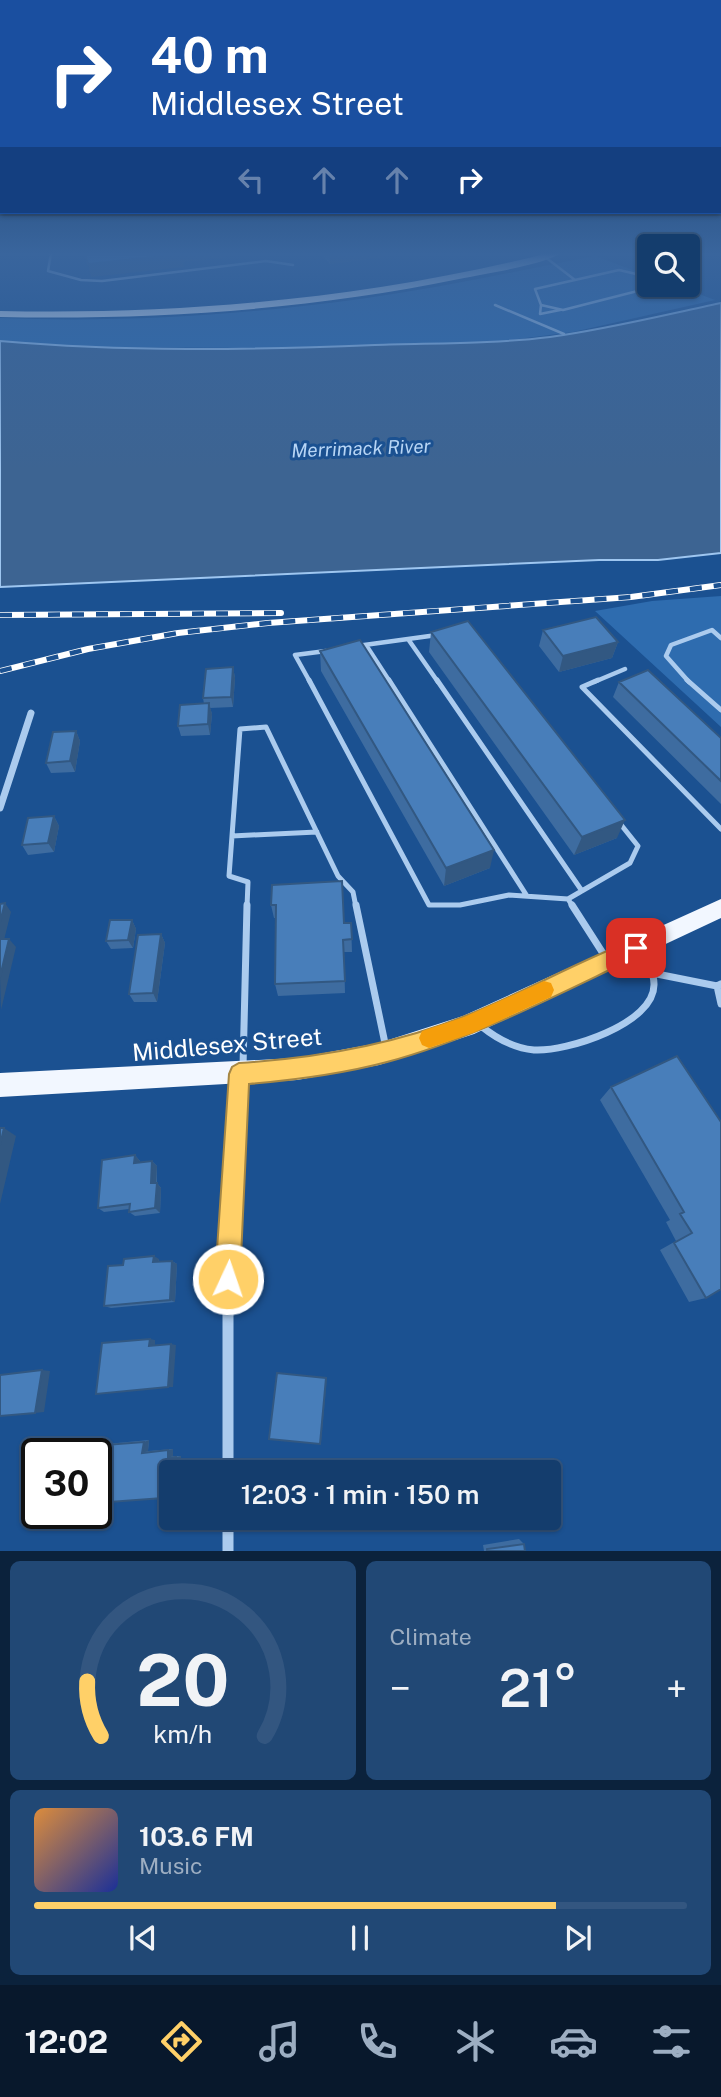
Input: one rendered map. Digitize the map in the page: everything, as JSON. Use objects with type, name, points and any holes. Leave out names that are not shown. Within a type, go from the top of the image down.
[{"type":"main road","name":"Middlesex Street","points":[[0,1085],[241,1074],[297,1069],[387,1052],[476,1021],[721,908]]},
{"type":"street","points":[[0,808],[31,713]]},
{"type":"street","points":[[228,1460],[228,1279],[241,1074]]},
{"type":"street","points":[[228,1530],[228,1551]]},
{"type":"lane","points":[[544,325],[564,334]]},
{"type":"lane","points":[[721,625],[671,645],[666,656],[679,673],[721,710]]},
{"type":"lane","points":[[712,630],[721,638]]},
{"type":"lane","points":[[354,647],[440,635]]},
{"type":"lane","points":[[408,639],[582,891]]},
{"type":"lane","points":[[366,645],[527,896]]},
{"type":"lane","points":[[331,650],[295,655],[429,905],[460,905],[509,895],[568,899],[630,863],[638,846],[613,815]]},
{"type":"lane","points":[[625,668],[582,687],[721,829]]},
{"type":"lane","points":[[241,1074],[248,882],[229,876],[240,729],[267,727],[338,876],[353,892],[387,1052]]},
{"type":"lane","points":[[232,836],[317,832]]},
{"type":"lane","points":[[568,899],[608,961]]},
{"type":"lane","points":[[476,1021],[490,1035],[509,1046],[540,1050],[560,1049],[596,1040],[638,1012],[655,987],[653,973],[636,948]]},
{"type":"lane","points":[[653,973],[719,985],[721,1004]]},
{"type":"shaded area","points":[[0,325],[602,325],[573,332],[493,342],[279,348],[79,347],[0,341]]},
{"type":"shaded area","points":[[721,596],[721,727],[595,611],[652,601]]},
{"type":"water","name":"Merrimack River","points":[[721,325],[721,553],[658,560],[599,560],[0,587],[0,341],[94,347],[281,348],[485,342],[572,334],[615,326]]},
{"type":"building","points":[[596,617],[618,642],[563,656],[543,630]]},
{"type":"building","points":[[468,621],[625,820],[582,837],[431,632]]},
{"type":"building","points":[[360,640],[494,850],[446,868],[320,651]]},
{"type":"building","points":[[233,667],[231,697],[203,698],[206,669]]},
{"type":"building","points":[[648,670],[721,738],[721,781],[619,682]]},
{"type":"building","points":[[209,703],[208,724],[178,726],[180,705]]},
{"type":"building","points":[[76,731],[70,761],[46,763],[53,732]]},
{"type":"building","points":[[54,816],[48,843],[22,845],[28,818]]},
{"type":"building","points":[[342,881],[344,923],[351,923],[352,939],[343,940],[345,981],[275,984],[276,905],[271,905],[272,885]]},
{"type":"building","points":[[5,903],[0,922],[0,904]]},
{"type":"building","points":[[110,920],[132,920],[128,940],[106,941]]},
{"type":"building","points":[[161,934],[153,993],[129,994],[138,935]]},
{"type":"building","points":[[0,939],[9,939],[0,977]]},
{"type":"building","points":[[677,1056],[721,1122],[721,1289],[706,1298],[674,1243],[692,1233],[680,1214],[684,1212],[611,1087]]},
{"type":"building","points":[[0,1128],[4,1128],[0,1145]]},
{"type":"building","points":[[135,1155],[134,1163],[152,1161],[151,1183],[157,1183],[155,1208],[129,1212],[130,1204],[98,1208],[102,1160]]},
{"type":"building","points":[[154,1256],[153,1262],[172,1261],[170,1300],[104,1306],[108,1266],[123,1265],[124,1259]]},
{"type":"building","points":[[150,1339],[149,1346],[171,1344],[168,1387],[96,1394],[102,1343]]},
{"type":"building","points":[[42,1370],[35,1413],[0,1416],[0,1375]]},
{"type":"building","points":[[277,1373],[326,1378],[320,1444],[269,1439]]},
{"type":"building","points":[[144,1442],[142,1453],[168,1450],[168,1458],[176,1457],[176,1460],[159,1460],[159,1498],[112,1502],[112,1444]]},
{"type":"building","points":[[524,1544],[525,1551],[487,1551],[487,1549]]},
{"type":"railway","points":[[0,671],[88,649],[178,633],[268,623],[631,597],[721,585]]},
{"type":"railway","points":[[0,615],[281,613]]},
{"type":"slow traffic","points":[[429,1038],[466,1026],[544,990]]},
{"type":"route","points":[[228,1279],[239,1074],[297,1069],[387,1052],[466,1026],[636,948]]}]
